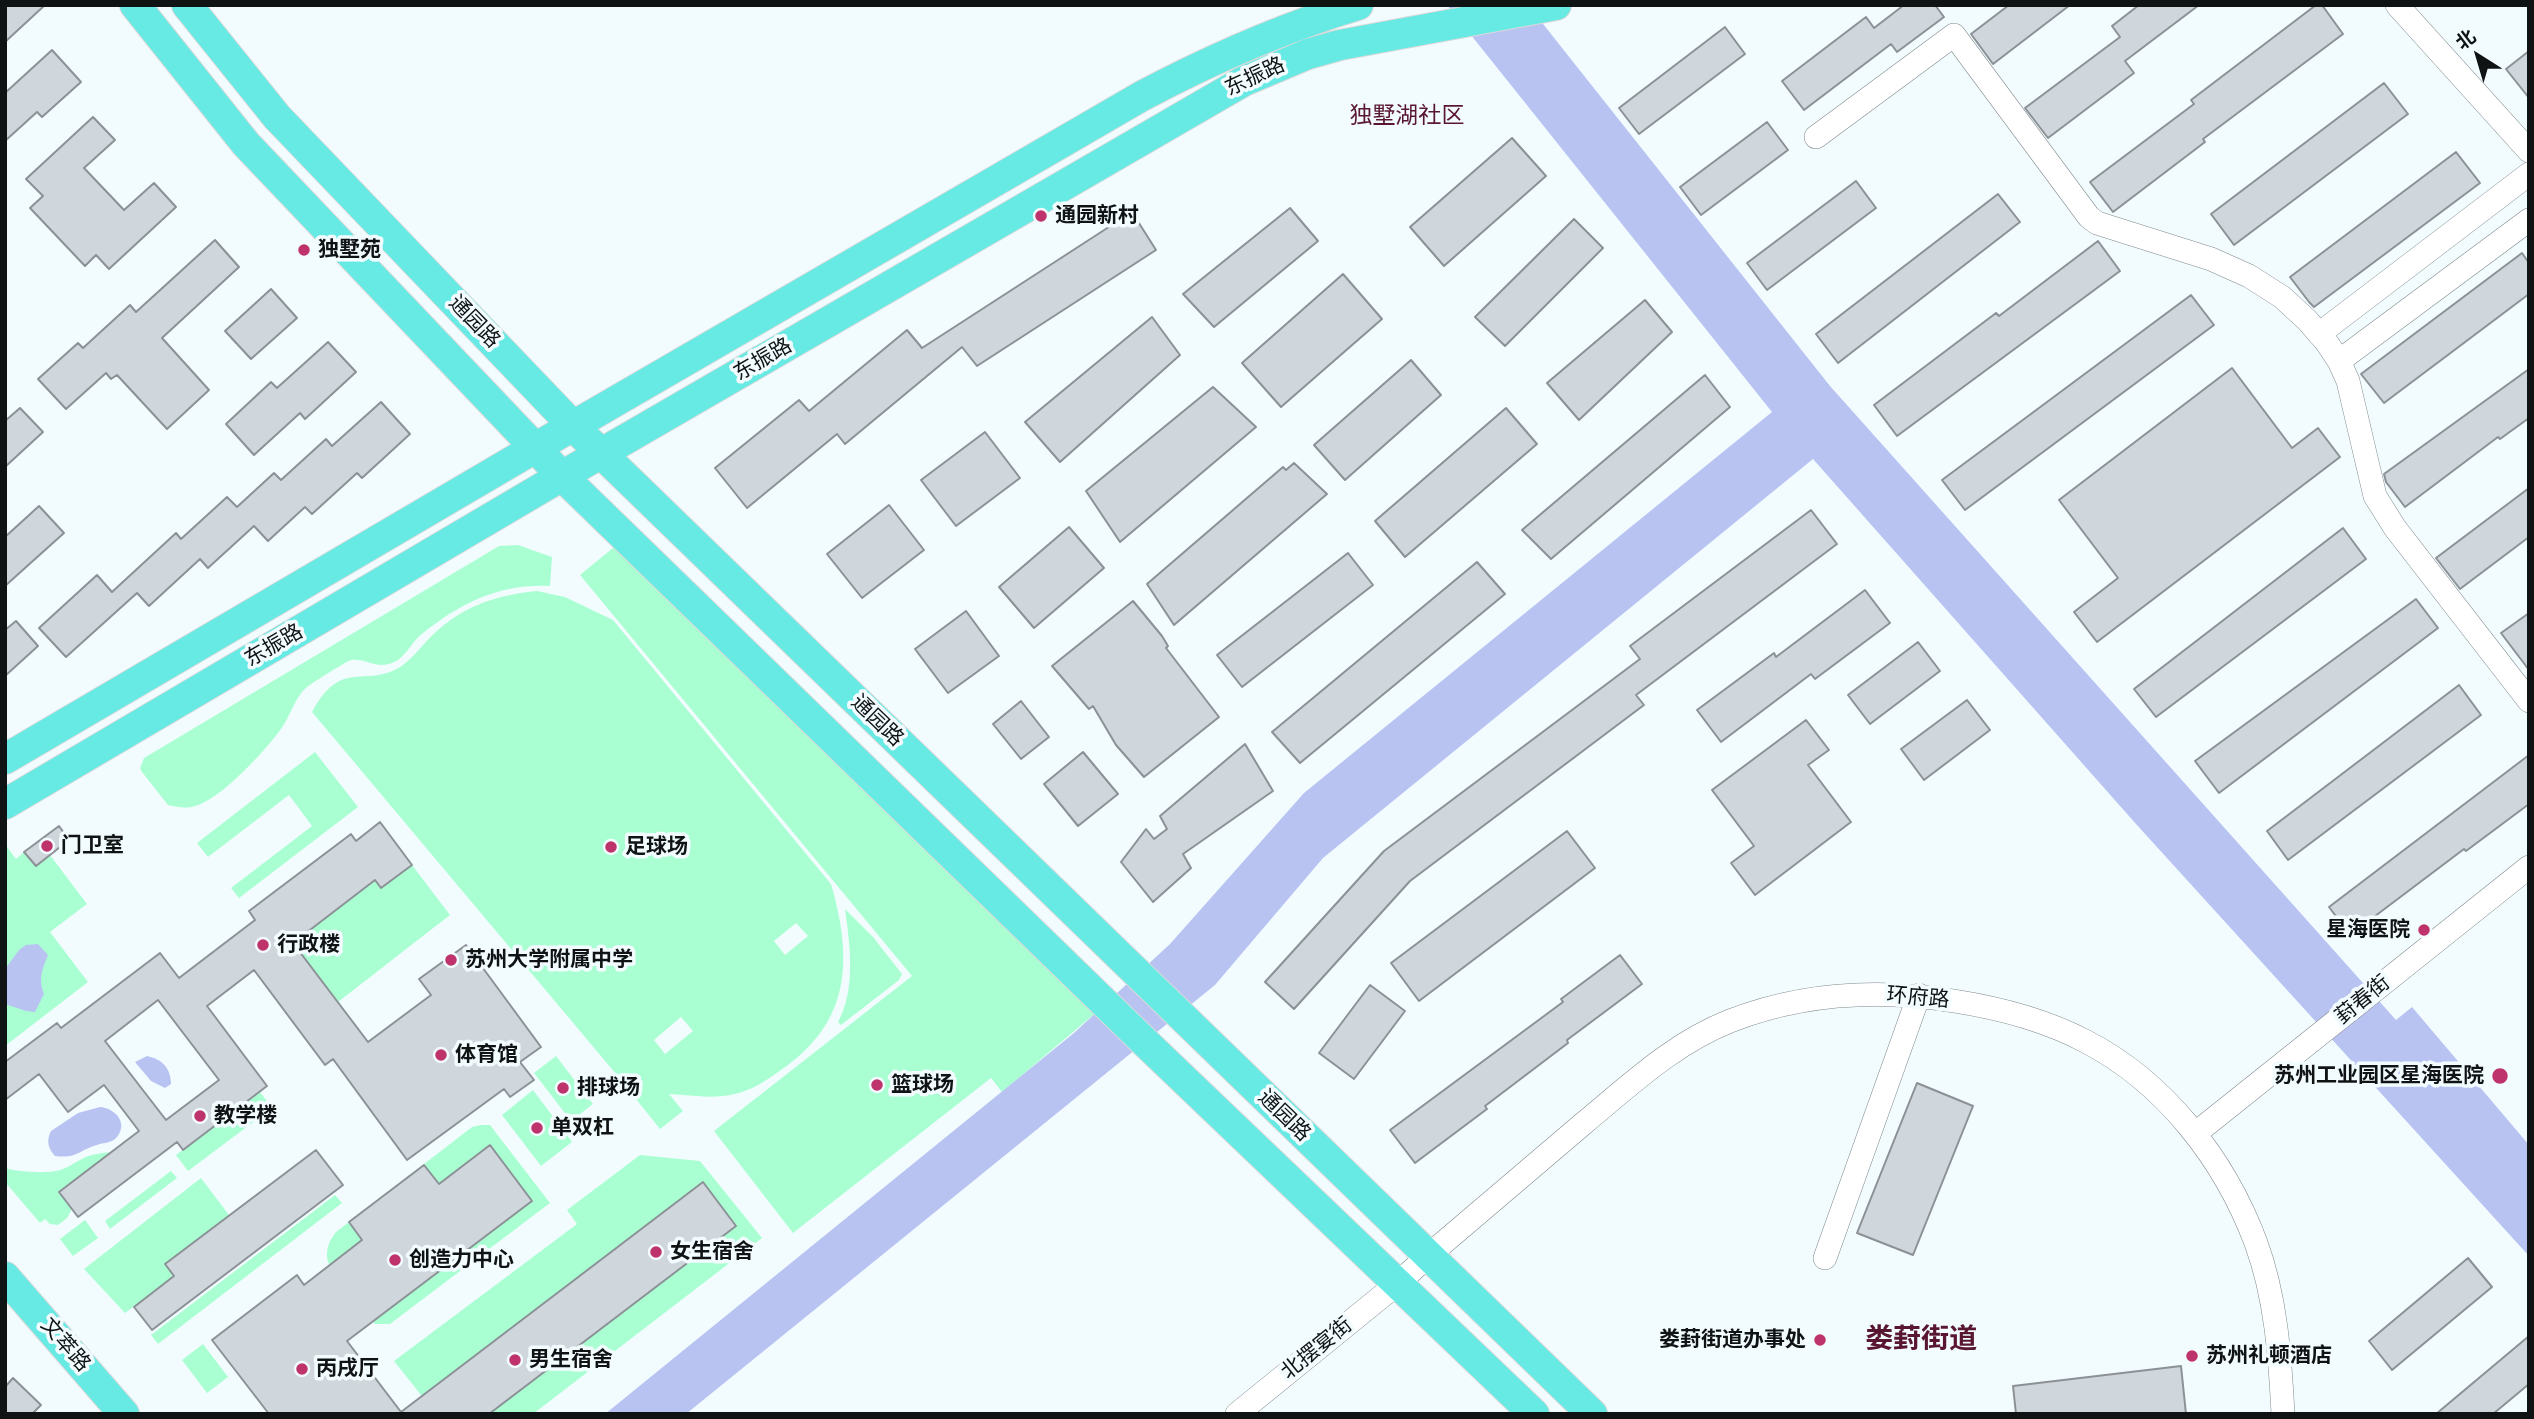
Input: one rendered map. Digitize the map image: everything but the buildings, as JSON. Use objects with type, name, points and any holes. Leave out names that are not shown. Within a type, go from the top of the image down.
[{"type":"main road","name":"通园路","points":[[135,5],[246,144],[562,477],[1151,1048],[1534,1414]]},
{"type":"main road","name":"通园路","points":[[187,5],[277,117],[574,426],[1592,1414]]},
{"type":"main road","name":"东振路","points":[[5,759],[1142,96],[1231,51],[1357,5]]},
{"type":"main road","name":"东振路","points":[[5,804],[1244,80],[1308,54],[1340,45],[1548,7]]},
{"type":"main road","name":"文萃路","points":[[5,1277],[124,1414]]},
{"type":"street","points":[[2397,5],[2529,151]]},
{"type":"street","points":[[1816,137],[1954,35],[2089,218],[2097,223],[2211,259],[2249,276],[2282,297],[2319,334],[2339,361],[2348,382],[2363,455],[2375,496],[2395,527],[2529,701]]},
{"type":"street","points":[[2319,334],[2529,174]]},
{"type":"street","points":[[2339,361],[2529,220]]},
{"type":"street","name":"葑春街","points":[[2196,1133],[2529,867]]},
{"type":"street","points":[[1825,1258],[1919,995]]},
{"type":"street","name":"环府路","points":[[1397,1284],[1664,1056],[1729,1021],[1800,999],[1919,995],[1986,1006],[2047,1025],[2086,1041],[2119,1062],[2159,1095],[2196,1133],[2234,1195],[2256,1242],[2265,1273],[2280,1355],[2283,1414]]},
{"type":"street","name":"北摆宴街","points":[[1237,1414],[1397,1284]]},
{"type":"green space","points":[[619,543],[1098,1011],[1002,1092],[991,1078],[793,1233],[714,1131],[912,976],[580,575]]},
{"type":"green space","points":[[518,545],[552,557],[550,586],[514,588],[482,597],[453,612],[423,633],[398,660],[378,665],[351,660],[328,673],[302,692],[281,729],[253,761],[217,795],[195,806],[168,805],[142,772],[140,768],[144,758],[499,546]]},
{"type":"green space","points":[[537,591],[565,597],[613,620],[831,884],[842,938],[843,964],[840,988],[833,1010],[821,1031],[804,1051],[781,1070],[747,1090],[716,1097],[669,1094],[683,1111],[660,1129],[312,712],[323,695],[344,679],[390,672],[403,665],[449,621],[472,607],[496,598]],"holes":[[[796,923],[808,936],[785,955],[774,941]],[[681,1017],[693,1031],[665,1054],[654,1040]]]},
{"type":"green space","points":[[315,752],[358,807],[239,898],[231,888],[312,826],[289,795],[208,857],[197,843]]},
{"type":"green space","points":[[5,844],[16,859],[24,852],[36,866],[50,855],[87,904],[50,932],[88,982],[5,1046]]},
{"type":"green space","points":[[412,865],[450,915],[338,1002],[280,952],[375,880]]},
{"type":"green space","points":[[845,909],[873,937],[902,974],[899,980],[841,1025],[838,1022],[844,1009],[850,967]]},
{"type":"green space","name":"排球场","points":[[556,1056],[593,1104],[571,1121],[534,1073]]},
{"type":"green space","name":"单双杠","points":[[533,1090],[572,1142],[541,1166],[502,1115]]},
{"type":"green space","points":[[260,1092],[272,1108],[188,1171],[176,1155]]},
{"type":"green space","name":"创造力中心","points":[[490,1125],[550,1203],[390,1324],[375,1324],[328,1262],[327,1250],[331,1239],[336,1232],[472,1127]]},
{"type":"green space","points":[[112,1152],[59,1191],[72,1209],[67,1218],[58,1225],[50,1224],[45,1219],[40,1223],[5,1182],[5,1168],[32,1172],[54,1171],[88,1156]]},
{"type":"green space","points":[[640,1155],[700,1161],[762,1238],[533,1414],[436,1414],[394,1361],[577,1224],[567,1210]]},
{"type":"green space","points":[[171,1171],[177,1178],[110,1229],[105,1221]]},
{"type":"green space","points":[[201,1178],[229,1215],[165,1264],[173,1275],[125,1313],[84,1269]]},
{"type":"green space","points":[[335,1195],[342,1203],[158,1344],[151,1335]]},
{"type":"green space","points":[[85,1220],[98,1238],[73,1256],[60,1239]]},
{"type":"green space","points":[[203,1344],[228,1377],[207,1393],[182,1360]]},
{"type":"water","points":[[1447,5],[1528,5],[1830,386],[2396,1020],[2412,1007],[2529,1145],[2529,1256],[2136,824],[1813,459],[1323,858],[1215,985],[686,1414],[605,1414],[1074,1033],[1170,944],[1304,793],[1772,412]]},
{"type":"water","points":[[38,944],[48,955],[41,974],[44,994],[35,1012],[5,1004],[5,969],[19,950],[26,945]]},
{"type":"water","points":[[147,1056],[165,1065],[171,1084],[165,1088],[151,1081],[135,1062]]},
{"type":"water","points":[[100,1107],[115,1113],[121,1121],[117,1137],[73,1155],[55,1156],[48,1144],[51,1131],[78,1113]]},
{"type":"place","name":"通园新村","points":[[1041,216]]},
{"type":"place","name":"独墅苑","points":[[304,250]]},
{"type":"place","name":"门卫室","points":[[47,846]]},
{"type":"place","name":"足球场","points":[[611,847]]},
{"type":"place","name":"星海医院","points":[[2424,930]]},
{"type":"place","name":"行政楼","points":[[263,945]]},
{"type":"place","name":"苏州大学附属中学","points":[[451,960]]},
{"type":"place","name":"体育馆","points":[[441,1055]]},
{"type":"place","name":"苏州工业园区星海医院","points":[[2500,1076]]},
{"type":"place","name":"篮球场","points":[[877,1085]]},
{"type":"place","name":"排球场","points":[[563,1088]]},
{"type":"place","name":"教学楼","points":[[200,1116]]},
{"type":"place","name":"单双杠","points":[[537,1128]]},
{"type":"place","name":"女生宿舍","points":[[656,1252]]},
{"type":"place","name":"创造力中心","points":[[395,1260]]},
{"type":"place","name":"娄葑街道办事处","points":[[1820,1340]]},
{"type":"place","name":"苏州礼顿酒店","points":[[2192,1356]]},
{"type":"place","name":"男生宿舍","points":[[515,1360]]},
{"type":"place","name":"丙戌厅","points":[[302,1369]]},
{"type":"district","name":"独墅湖社区","points":[[1407,117]]},
{"type":"district","name":"娄葑街道","points":[[1921,1340]]}]
